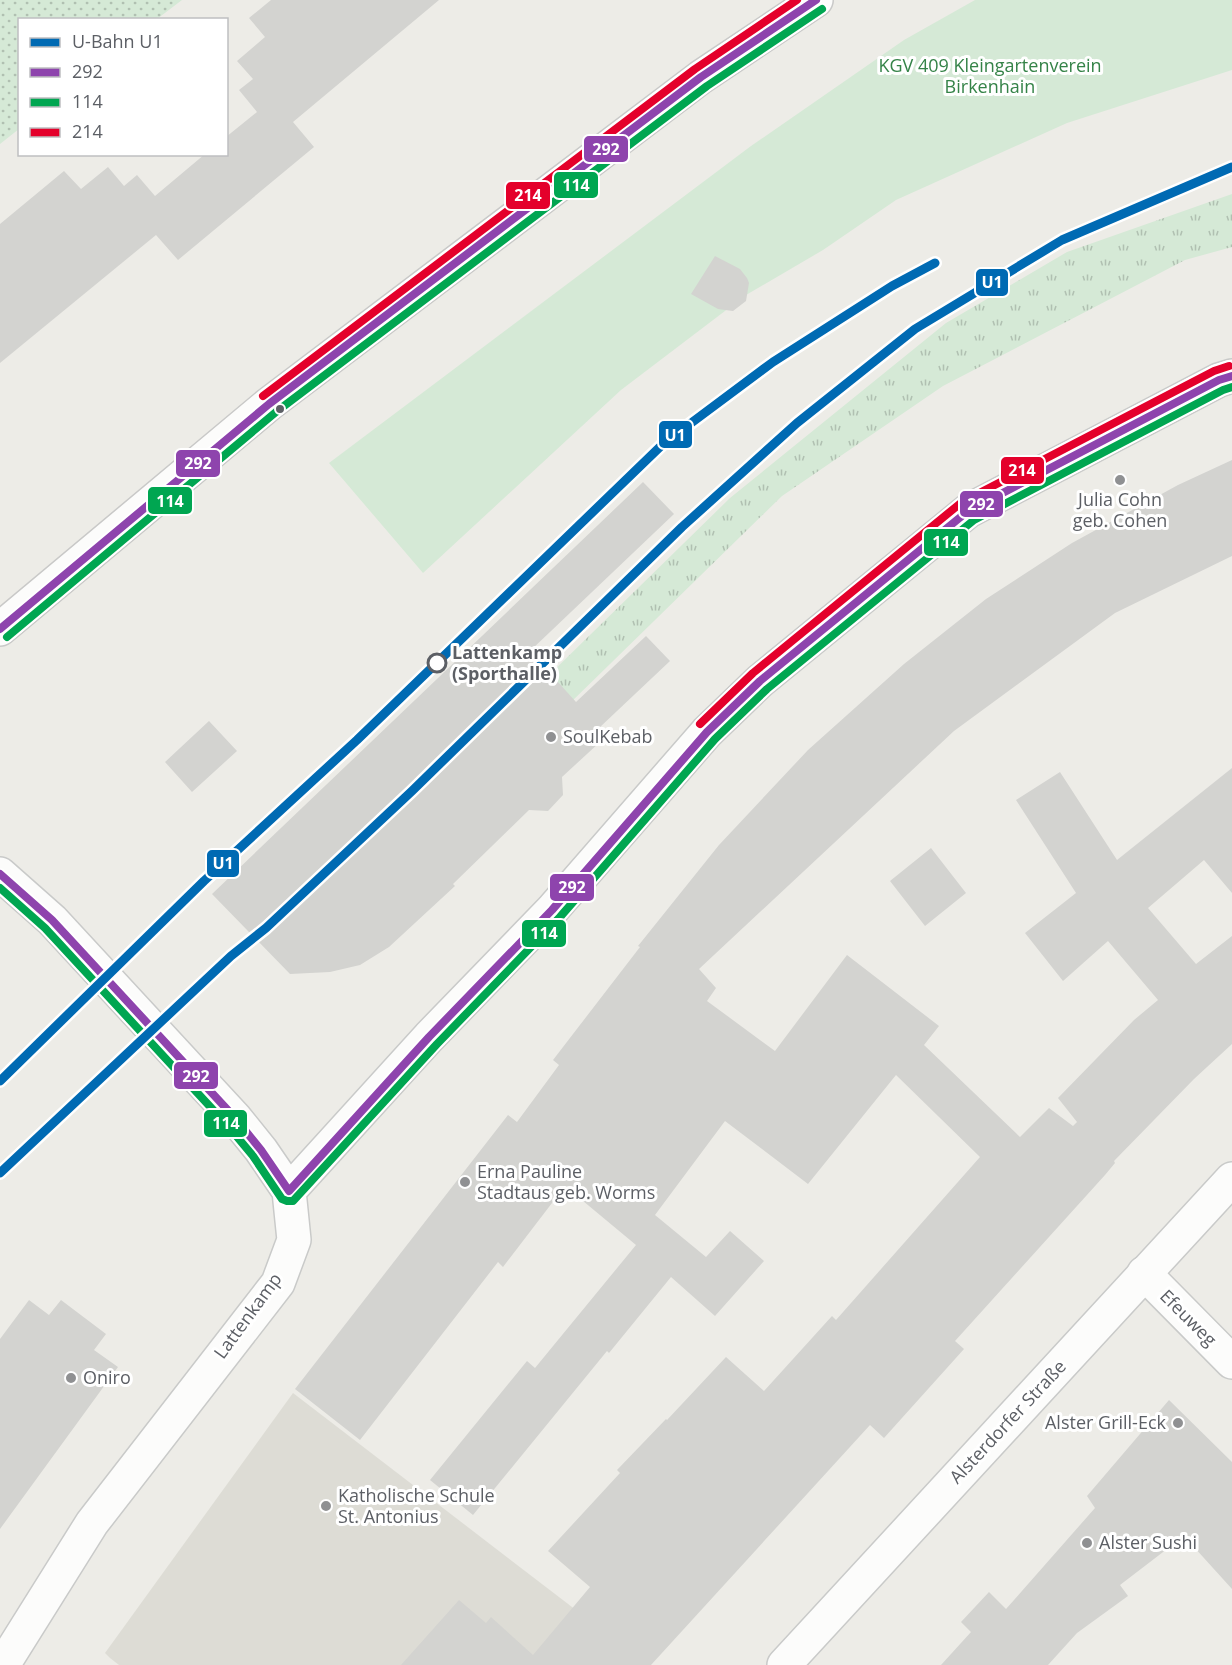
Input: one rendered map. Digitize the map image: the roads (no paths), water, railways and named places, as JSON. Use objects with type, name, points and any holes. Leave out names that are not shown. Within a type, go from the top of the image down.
[{"type":"street","points":[[0,629],[268,404],[701,77],[816,0]]},
{"type":"street","points":[[0,874],[52,920],[236,1119],[289,1191],[429,1037],[552,910],[707,732],[760,681],[968,512],[1219,380],[1232,376]]},
{"type":"street","name":"Alsterdorfer Straße","points":[[784,1665],[1232,1179]]},
{"type":"street","name":"Lattenkamp","points":[[3,1665],[92,1522],[278,1282],[294,1240],[289,1191]]},
{"type":"street","name":"Efeuweg","points":[[1144,1273],[1232,1362]]},
{"type":"railway","points":[[0,1172],[5,1168]]},
{"type":"metro line","name":"U1","points":[[0,1173],[231,956],[266,928],[412,791],[682,527],[797,423],[915,329],[1062,240],[1232,167]]},
{"type":"metro line","name":"U1","points":[[0,1081],[204,881],[357,740],[663,444],[773,362],[892,286],[935,263]]},
{"type":"place","name":"Julia Cohn geb. Cohen","points":[[1120,480]]},
{"type":"place","name":"Lattenkamp (Sporthalle)","points":[[437,663]]},
{"type":"place","name":"SoulKebab","points":[[551,737]]},
{"type":"place","name":"Erna Pauline Stadtaus geb. Worms","points":[[465,1182]]},
{"type":"place","name":"Oniro","points":[[71,1378]]},
{"type":"place","name":"Alster Grill-Eck","points":[[1178,1423]]},
{"type":"place","name":"Katholische Schule St. Antonius","points":[[326,1506]]},
{"type":"place","name":"Alster Sushi","points":[[1087,1543]]},
{"type":"park label","name":"KGV 409 Kleingartenverein Birkenhain","points":[[990,76]]}]
